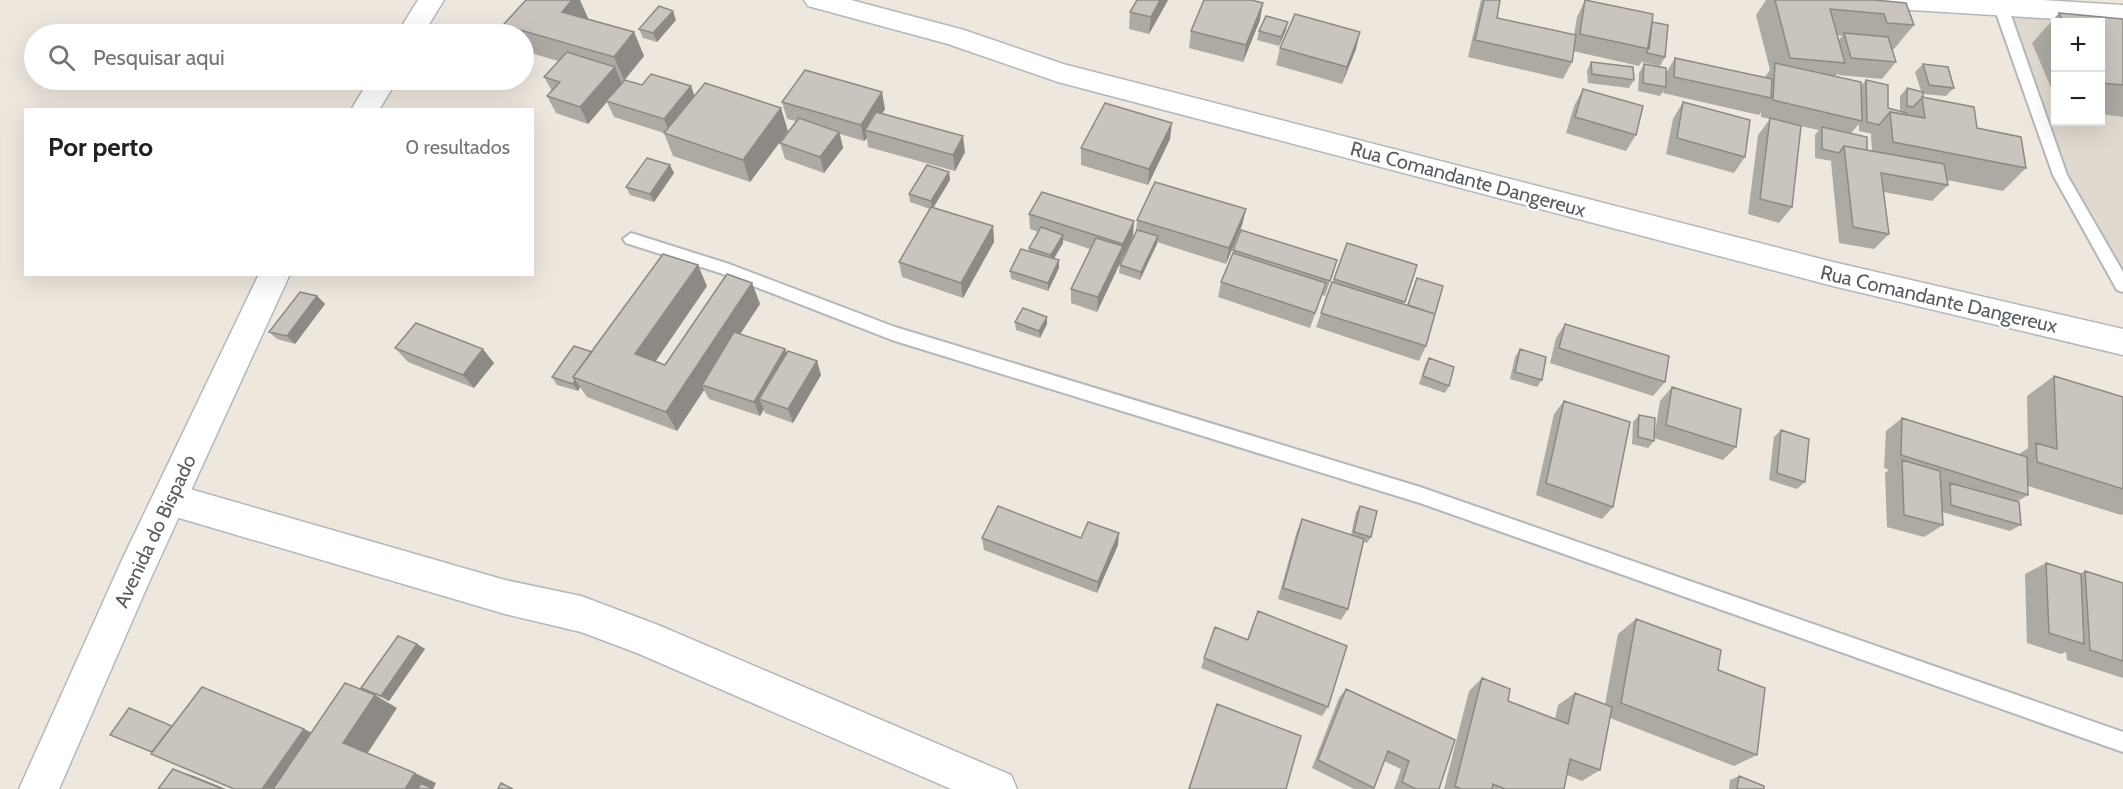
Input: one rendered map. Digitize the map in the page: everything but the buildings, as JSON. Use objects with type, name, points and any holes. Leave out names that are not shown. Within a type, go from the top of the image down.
[{"type":"street","points":[[416,24],[432,0]]},
{"type":"street","name":"Rua Comandante Dangereux","points":[[817,0],[853,4],[1082,78],[1833,274],[2123,342]]},
{"type":"street","points":[[1895,0],[2123,14]]},
{"type":"street","points":[[365,108],[377,90]]},
{"type":"street","name":"Avenida do Bispado","points":[[39,789],[169,500],[274,276]]},
{"type":"street","points":[[169,500],[504,597],[581,615],[645,638],[997,789]]},
{"type":"lane","points":[[2001,7],[2060,175],[2123,286]]},
{"type":"lane","points":[[631,239],[724,268],[892,333],[1420,495],[2123,742]]},
{"type":"shaded area","points":[[2001,7],[2123,14],[2123,286],[2060,175]]}]
